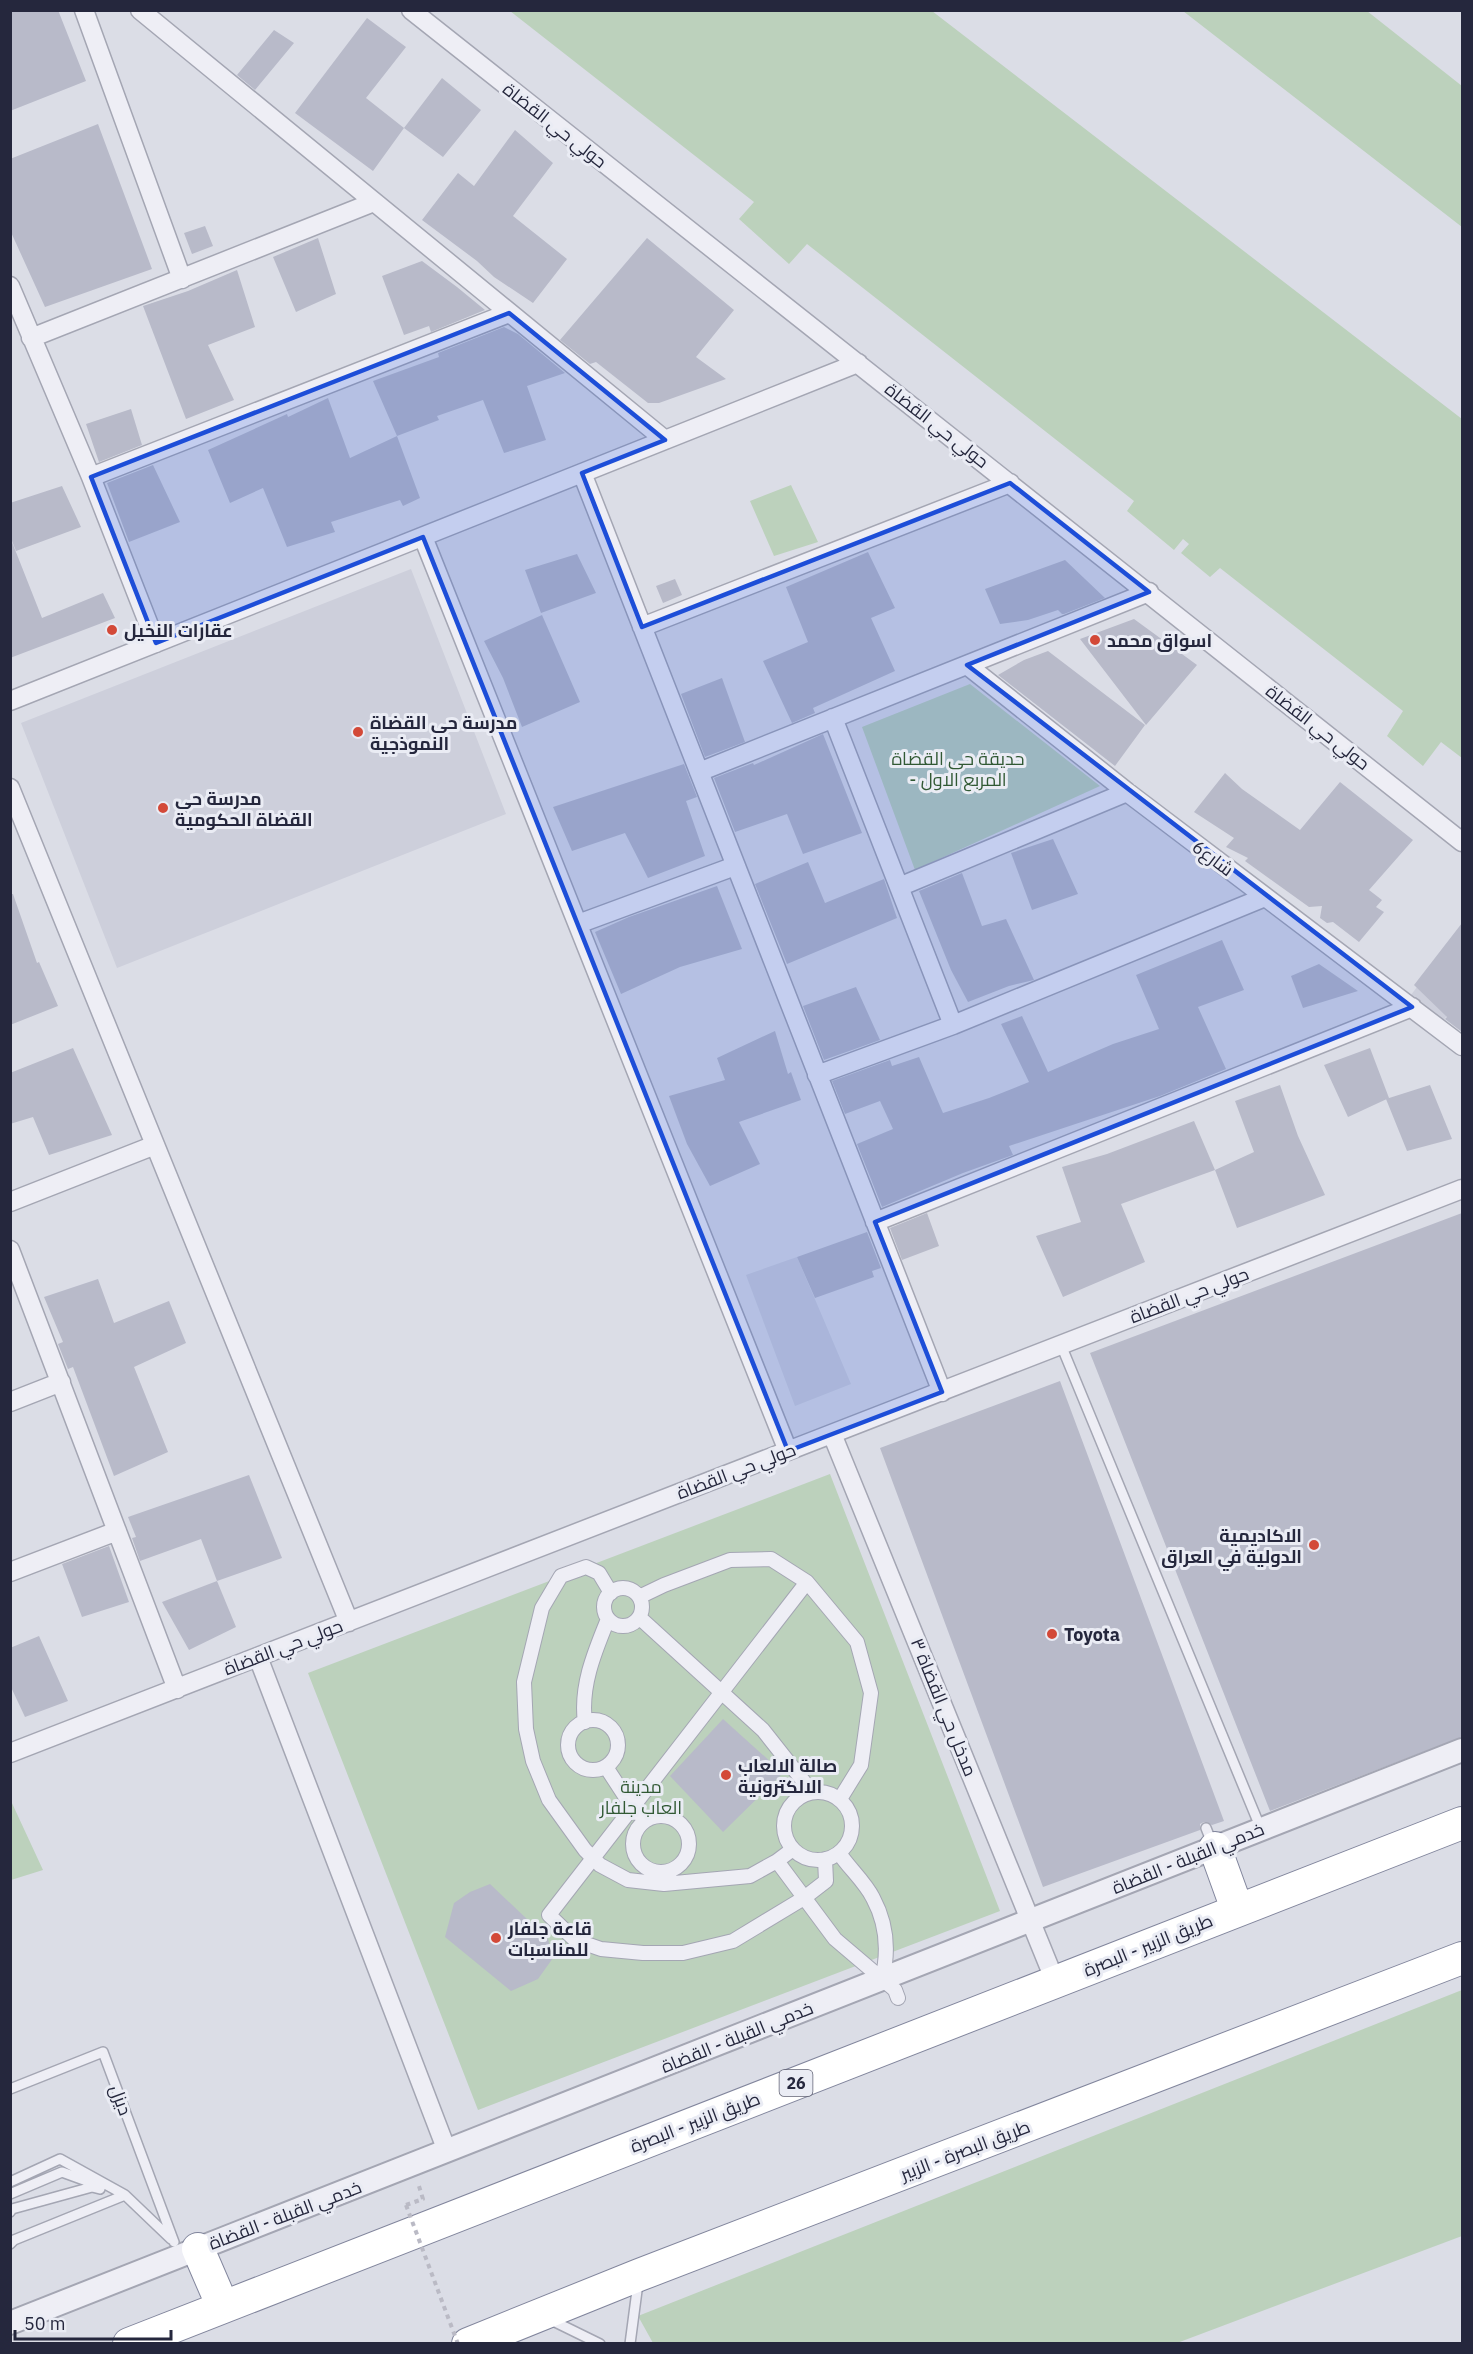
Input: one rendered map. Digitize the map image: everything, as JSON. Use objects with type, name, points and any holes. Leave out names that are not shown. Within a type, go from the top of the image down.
[{"type":"highway","name":"طريق الزبير - البصرة","points":[[129,2343],[1462,1823]]},
{"type":"highway","points":[[1210,1838],[1238,1910]]},
{"type":"highway","name":"طريق البصرة - الزبير","points":[[468,2343],[1462,1958]]},
{"type":"highway","points":[[186,2246],[223,2307]]},
{"type":"street","points":[[84,10],[182,279]]},
{"type":"street","points":[[140,10],[665,440]]},
{"type":"street","name":"حولي حي القضاة","points":[[411,10],[1462,842]]},
{"type":"street","points":[[31,338],[374,202]]},
{"type":"street","points":[[10,286],[91,477],[156,643]]},
{"type":"street","points":[[91,477],[509,313]]},
{"type":"street","points":[[10,701],[858,363]]},
{"type":"street","points":[[582,473],[942,1392]]},
{"type":"street","points":[[642,627],[1010,483]]},
{"type":"street","points":[[423,537],[788,1451]]},
{"type":"street","points":[[699,772],[1149,592]]},
{"type":"street","name":"شارع6","points":[[967,665],[1126,792],[1462,1046]]},
{"type":"street","points":[[833,718],[953,1025]]},
{"type":"street","points":[[10,788],[349,1622]]},
{"type":"street","points":[[899,887],[1126,792]]},
{"type":"street","points":[[578,924],[735,866]]},
{"type":"street","points":[[817,1075],[953,1025],[1265,897]]},
{"type":"street","points":[[875,1222],[1412,1007]]},
{"type":"street","points":[[10,1202],[155,1145]]},
{"type":"street","name":"حولي حي القضاة","points":[[10,1753],[1462,1189]]},
{"type":"street","points":[[10,1250],[177,1689]]},
{"type":"street","points":[[10,1402],[61,1382]]},
{"type":"street","name":"مدخل حي القضاة ٣","points":[[832,1434],[1055,1982]]},
{"type":"street","points":[[10,1572],[117,1531]]},
{"type":"street","points":[[639,1597],[730,1560],[771,1559],[807,1582],[857,1642],[871,1694],[861,1765],[840,1799]]},
{"type":"street","points":[[611,1593],[599,1573],[586,1567],[561,1576],[542,1608],[524,1682],[526,1729],[533,1761],[549,1800],[585,1850],[600,1865],[628,1880],[664,1884],[750,1876],[793,1849]]},
{"type":"street","points":[[807,1582],[549,1915],[575,1940],[601,1949],[643,1953],[683,1953],[733,1941],[804,1898],[826,1881],[825,1859]]},
{"type":"street","points":[[621,1588],[632,1590],[639,1597],[642,1607],[640,1618],[633,1624],[624,1626],[615,1625],[608,1619],[605,1602],[611,1593],[621,1588]]},
{"type":"street","points":[[640,1618],[762,1730],[812,1792]]},
{"type":"street","points":[[585,1722],[583,1709],[590,1662],[608,1619]]},
{"type":"street","points":[[258,1657],[447,2151]]},
{"type":"street","points":[[597,1721],[609,1725],[616,1735],[618,1747],[615,1759],[606,1767],[595,1770],[581,1767],[571,1757],[568,1743],[573,1730],[585,1722],[597,1721]]},
{"type":"street","name":"خدمي القبلة - القضاة","points":[[10,2324],[186,2246],[447,2151],[1031,1920],[1210,1838],[1262,1829],[1462,1750]]},
{"type":"street","points":[[606,1767],[642,1823]]},
{"type":"street","points":[[812,1792],[832,1794],[840,1799],[848,1809],[852,1820],[852,1833],[848,1844],[839,1853],[825,1859],[813,1860],[793,1849],[786,1838],[784,1826],[786,1815],[792,1804],[801,1796],[812,1792]]},
{"type":"street","points":[[665,1816],[677,1821],[685,1830],[689,1842],[687,1854],[680,1864],[670,1870],[657,1872],[645,1867],[637,1858],[633,1846],[635,1833],[642,1823],[653,1817],[665,1816]]},
{"type":"street","points":[[839,1853],[873,1897],[886,1935],[887,1961],[882,1979]]},
{"type":"street","points":[[777,1861],[835,1939],[895,1990],[898,1998]]},
{"type":"lane","points":[[1061,1345],[1262,1829]]},
{"type":"lane","name":"ديزل","points":[[10,2089],[103,2052],[186,2246]]},
{"type":"lane","points":[[10,2182],[60,2159],[125,2195],[186,2246]]},
{"type":"lane","points":[[10,2194],[62,2172],[125,2195]]},
{"type":"lane","points":[[10,2212],[93,2187],[125,2195]]},
{"type":"lane","points":[[10,2244],[14,2240],[125,2195]]},
{"type":"lane","points":[[630,2343],[639,2275]]},
{"type":"lane","points":[[539,2314],[600,2343]]},
{"type":"path","points":[[423,2199],[406,2205],[458,2343]]},
{"type":"highlighted area","points":[[509,313],[665,440],[582,473],[642,627],[1010,483],[1149,592],[967,665],[1412,1007],[875,1222],[942,1392],[788,1451],[423,537],[156,643],[91,477]]},
{"type":"shaded area","points":[[411,569],[506,814],[117,968],[21,723]]},
{"type":"shaded area","points":[[1426,975],[1450,1012],[1441,1023],[1408,999]]},
{"type":"shaded area","points":[[797,1257],[851,1384],[795,1406],[746,1275]]},
{"type":"green space","points":[[510,11],[932,11],[1462,419],[1462,758],[1441,742],[1423,766],[1387,736],[1403,711],[1220,568],[1210,577],[1181,553],[1189,544],[1183,539],[1174,550],[1127,511],[1134,501],[807,244],[789,264],[739,219],[754,202]]},
{"type":"green space","points":[[1183,11],[1367,11],[1462,86],[1462,227]]},
{"type":"green space","points":[[791,485],[818,542],[774,556],[750,501]]},
{"type":"green space","name":"حديقة حي القضاة - المربع الاول","points":[[970,684],[1100,786],[915,870],[862,727]]},
{"type":"green space","name":"مدينة العاب جلفار","points":[[830,1474],[1000,1911],[478,2110],[308,1673]]},
{"type":"green space","points":[[11,1801],[43,1870],[10,1880]]},
{"type":"green space","points":[[1462,1990],[1462,2236],[1177,2343],[653,2343],[638,2316]]},
{"type":"building","points":[[10,10],[58,10],[86,81],[10,111]]},
{"type":"building","points":[[367,18],[406,47],[366,98],[404,128],[373,171],[295,113]]},
{"type":"building","points":[[274,30],[294,43],[255,90],[237,75]]},
{"type":"building","points":[[442,78],[481,110],[443,157],[404,128]]},
{"type":"building","points":[[98,124],[152,269],[45,307],[10,230],[10,159]]},
{"type":"building","points":[[515,130],[553,163],[513,216],[567,259],[533,303],[494,277],[477,261],[422,220],[458,173],[474,186]]},
{"type":"building","points":[[205,226],[213,246],[192,254],[184,233]]},
{"type":"building","points":[[318,238],[336,294],[296,312],[273,257]]},
{"type":"building","points":[[647,238],[734,310],[696,357],[726,379],[659,403],[648,403],[596,362],[590,364],[560,340]]},
{"type":"building","points":[[422,261],[485,310],[431,332],[429,326],[404,335],[382,276]]},
{"type":"building","points":[[237,270],[255,327],[208,345],[234,400],[186,419],[143,306],[188,291]]},
{"type":"building","points":[[504,327],[518,334],[565,373],[527,386],[546,440],[504,453],[483,400],[437,416],[439,420],[397,436],[373,381],[439,357],[438,353]]},
{"type":"building","points":[[328,398],[350,458],[397,436],[420,498],[403,506],[400,500],[331,522],[335,532],[287,547],[263,488],[230,503],[208,450]]},
{"type":"building","points":[[131,409],[142,445],[99,462],[86,424]]},
{"type":"building","points":[[153,465],[180,522],[129,542],[107,483]]},
{"type":"building","points":[[62,486],[81,527],[16,551],[10,536],[10,503]]},
{"type":"building","points":[[10,542],[12,542],[42,618],[103,593],[115,618],[10,658]]},
{"type":"building","points":[[868,552],[895,608],[871,618],[895,671],[813,708],[815,713],[792,723],[763,661],[808,642],[786,587]]},
{"type":"building","points":[[577,554],[596,593],[541,613],[525,570]]},
{"type":"building","points":[[1065,560],[1105,598],[1064,614],[1058,610],[1028,620],[1000,624],[985,589]]},
{"type":"building","points":[[675,579],[682,595],[663,603],[656,586]]},
{"type":"building","points":[[542,615],[580,702],[522,727],[503,678],[484,641]]},
{"type":"building","points":[[1134,619],[1197,665],[1146,725],[1080,639]]},
{"type":"building","points":[[1048,651],[1145,725],[1115,766],[998,675],[1024,660]]},
{"type":"building","points":[[722,678],[745,742],[705,757],[681,694]]},
{"type":"building","points":[[823,734],[862,833],[803,854],[787,814],[735,832],[714,778],[753,763],[754,765]]},
{"type":"building","points":[[684,764],[697,797],[686,801],[705,856],[648,878],[625,833],[572,851],[553,807]]},
{"type":"building","points":[[1225,773],[1242,789],[1300,830],[1340,782],[1413,840],[1369,890],[1382,900],[1376,907],[1384,912],[1359,942],[1333,922],[1327,923],[1320,918],[1322,906],[1309,907],[1245,861],[1248,858],[1226,847],[1234,838],[1194,812]]},
{"type":"building","points":[[1053,839],[1078,894],[1032,910],[1011,853]]},
{"type":"building","points":[[808,862],[825,903],[884,879],[897,918],[787,964],[755,884]]},
{"type":"building","points":[[962,873],[982,926],[1006,919],[1034,980],[1009,986],[968,1002],[951,970],[919,891]]},
{"type":"building","points":[[717,886],[742,949],[680,967],[621,994],[595,932],[629,917]]},
{"type":"building","points":[[10,894],[13,894],[37,963],[39,962],[58,1006],[10,1025]]},
{"type":"building","points":[[1462,923],[1462,1032],[1445,1019],[1447,1017],[1414,985]]},
{"type":"building","points":[[1222,940],[1244,990],[1198,1007],[1226,1069],[1160,1096],[1009,1146],[1013,1155],[882,1207],[857,1144],[893,1129],[880,1101],[845,1114],[832,1081],[890,1060],[892,1066],[919,1057],[943,1113],[989,1098],[1029,1082],[1001,1024],[1022,1016],[1048,1072],[1113,1044],[1159,1029],[1136,975]]},
{"type":"building","points":[[1319,964],[1358,991],[1303,1008],[1291,976]]},
{"type":"building","points":[[856,987],[880,1040],[824,1060],[803,1006]]},
{"type":"building","points":[[775,1031],[788,1074],[791,1072],[801,1100],[739,1122],[760,1164],[710,1186],[687,1144],[669,1096],[725,1080],[717,1058]]},
{"type":"building","points":[[73,1048],[112,1135],[49,1155],[33,1117],[10,1124],[10,1073]]},
{"type":"building","points":[[1370,1048],[1389,1098],[1348,1117],[1324,1065]]},
{"type":"building","points":[[1280,1085],[1298,1136],[1325,1195],[1237,1228],[1215,1170],[1254,1152],[1235,1101]]},
{"type":"building","points":[[1430,1085],[1452,1139],[1407,1151],[1386,1099]]},
{"type":"building","points":[[1194,1121],[1215,1170],[1121,1204],[1145,1262],[1063,1297],[1036,1236],[1081,1222],[1062,1167],[1107,1154]]},
{"type":"building","points":[[927,1213],[939,1246],[902,1260],[890,1228]]},
{"type":"building","name":"الاكاديمية الدولية في العراق","points":[[1462,1213],[1462,1737],[1270,1811],[1090,1353]]},
{"type":"building","points":[[867,1232],[881,1268],[872,1271],[874,1277],[815,1298],[797,1257]]},
{"type":"building","points":[[98,1279],[114,1323],[169,1301],[186,1343],[134,1367],[168,1452],[114,1476],[73,1367],[68,1369],[58,1344],[63,1342],[44,1297]]},
{"type":"building","name":"Toyota","points":[[1060,1381],[1224,1821],[1212,1825],[1204,1822],[1200,1824],[1200,1830],[1043,1887],[880,1448]]},
{"type":"building","points":[[249,1475],[282,1558],[217,1581],[201,1539],[140,1561],[132,1538],[136,1537],[128,1517]]},
{"type":"building","points":[[109,1546],[129,1602],[82,1617],[62,1564]]},
{"type":"building","points":[[217,1581],[236,1627],[189,1650],[162,1602]]},
{"type":"building","points":[[39,1636],[68,1701],[25,1717],[10,1685],[10,1648]]},
{"type":"building","name":"صالة الالعاب الالكترونية","points":[[723,1719],[783,1773],[723,1832],[670,1776]]},
{"type":"building","name":"قاعة جلفار للمناسبات","points":[[490,1884],[548,1939],[553,1958],[538,1979],[511,1991],[445,1937],[454,1903],[470,1892]]},
{"type":"place","name":"عقارات النخيل","points":[[112,630]]},
{"type":"place","name":"اسواق محمد","points":[[1095,640]]},
{"type":"place","name":"مدرسة حي القضاة النموذجية","points":[[358,732]]},
{"type":"place","name":"مدرسة حي القضاة الحكومية","points":[[163,808]]},
{"type":"place","name":"الاكاديمية الدولية في العراق","points":[[1314,1545]]},
{"type":"place","name":"Toyota","points":[[1052,1634]]},
{"type":"place","name":"صالة الالعاب الالكترونية","points":[[726,1775]]},
{"type":"place","name":"قاعة جلفار للمناسبات","points":[[496,1938]]}]
